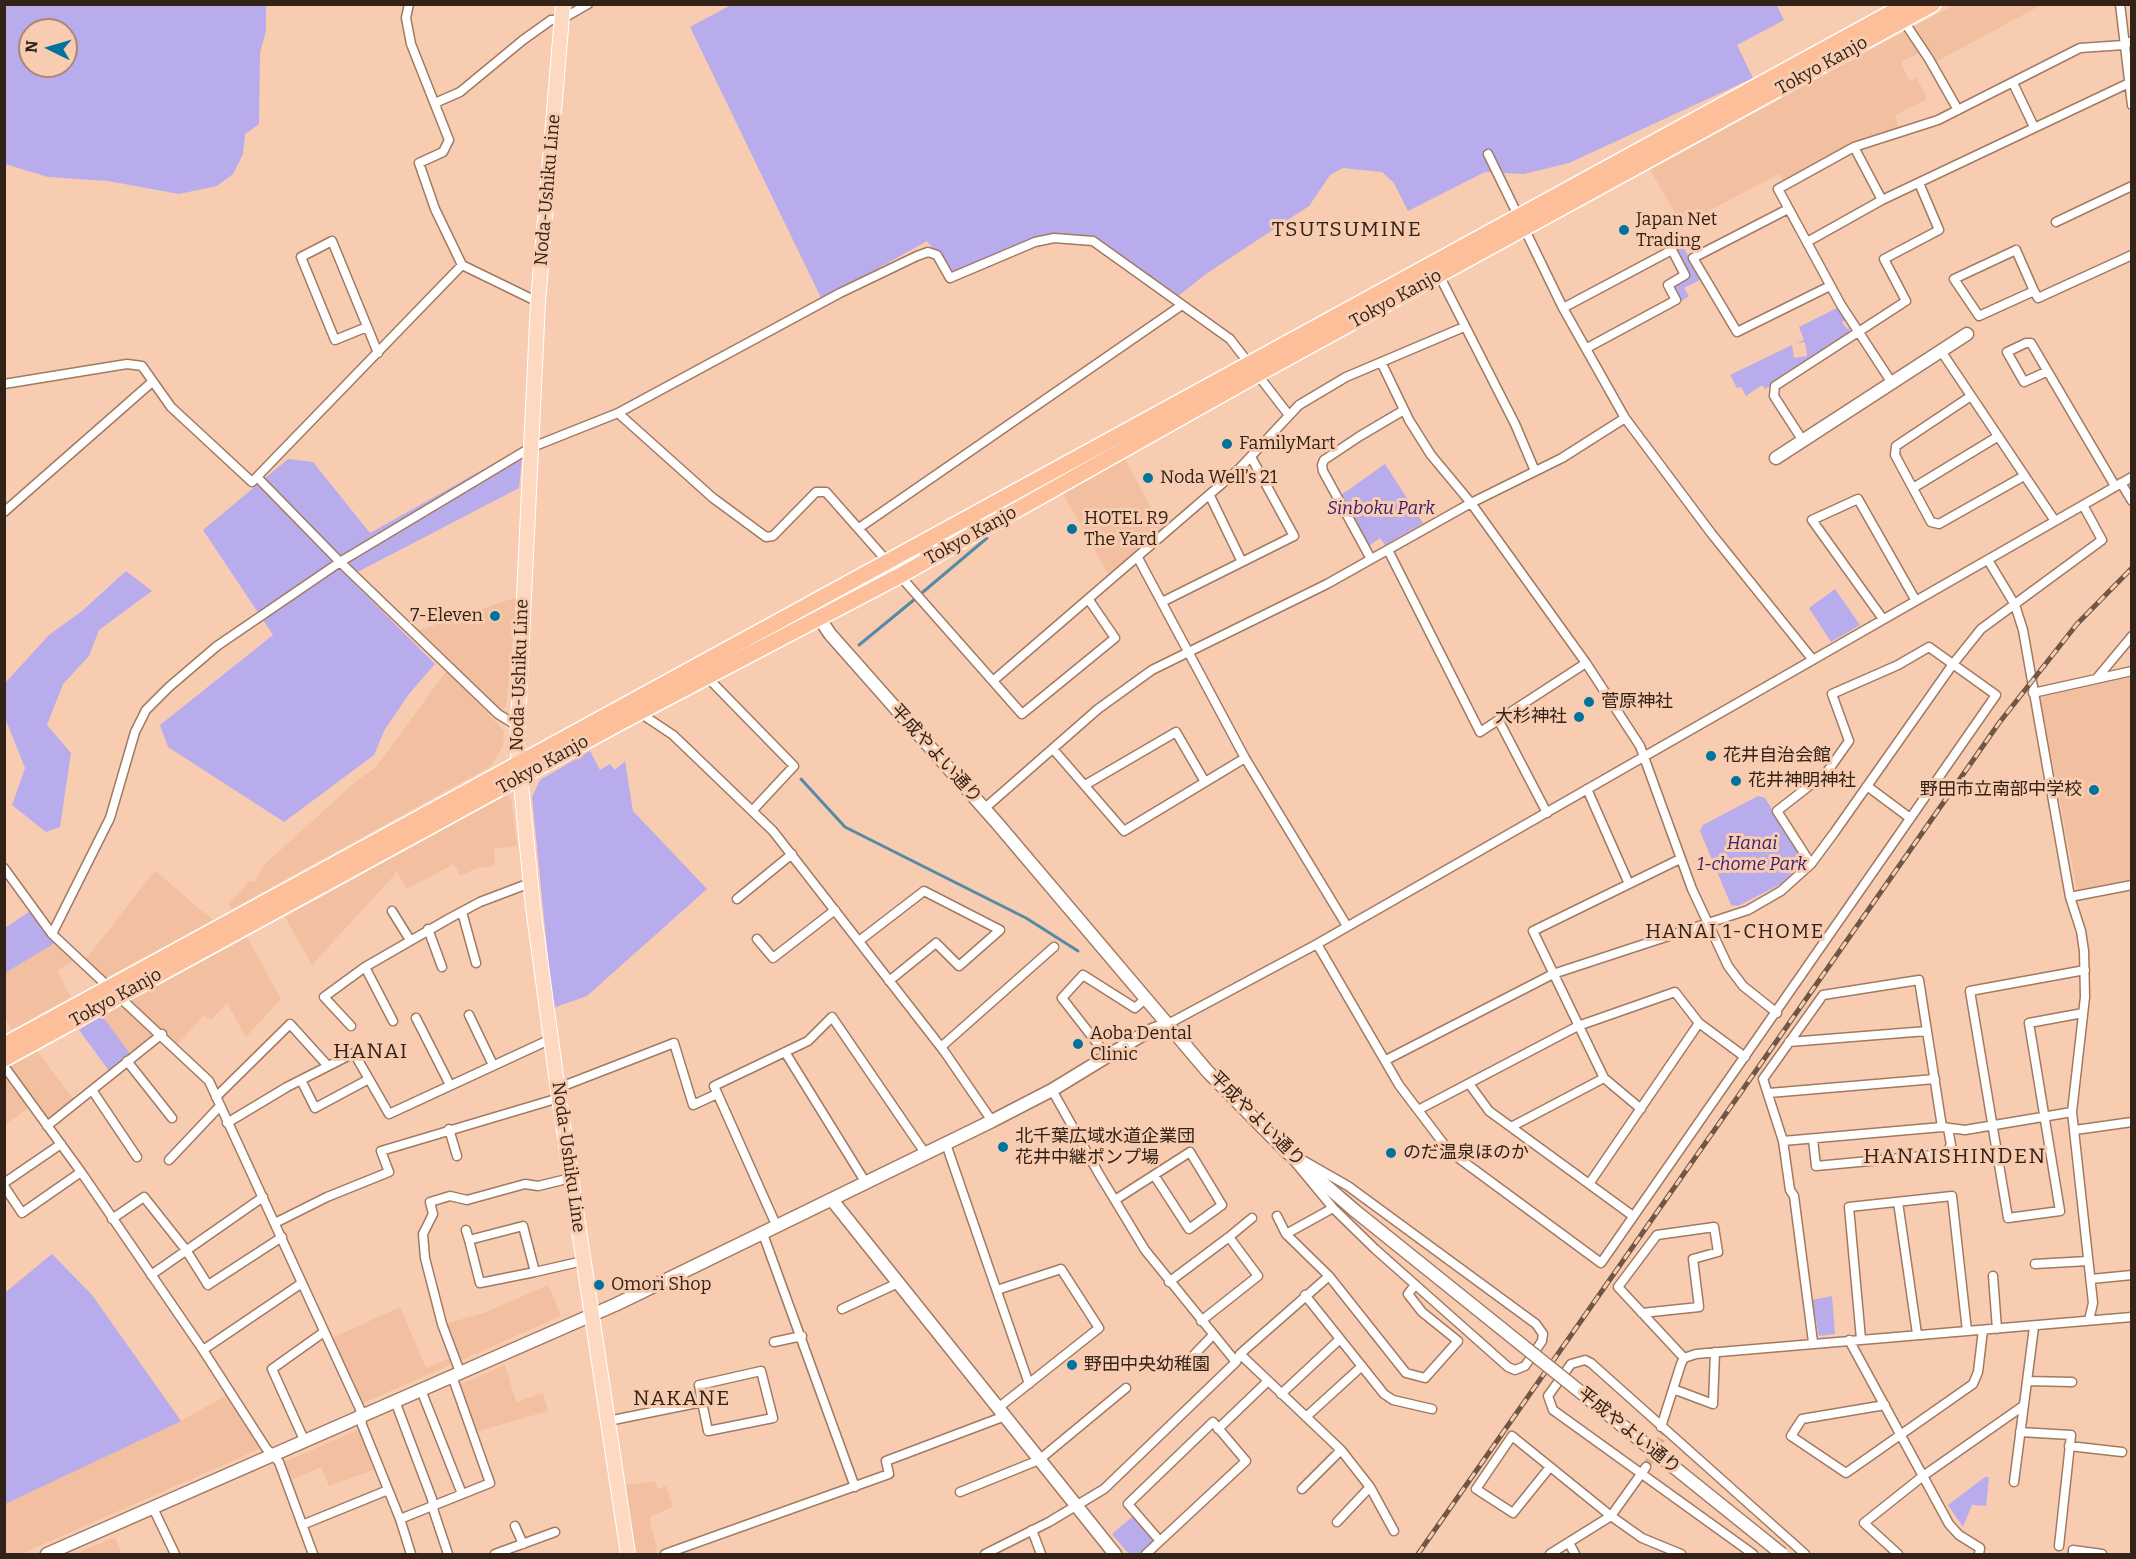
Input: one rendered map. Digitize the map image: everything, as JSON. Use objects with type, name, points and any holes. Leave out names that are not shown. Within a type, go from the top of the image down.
[{"type":"highway","name":"Tokyo Kanjo","points":[[518,770],[640,712],[707,677],[890,562],[1254,369],[1521,223],[1900,10],[1933,4]]},
{"type":"highway","name":"Tokyo Kanjo","points":[[4,1059],[114,992],[814,610],[901,575],[1254,369],[1439,275],[1521,223]]},
{"type":"highway","name":"Tokyo Kanjo","points":[[4,1045],[114,992]]},
{"type":"main road","name":"Noda-Ushiku Line","points":[[563,4],[538,302],[516,725],[518,770],[530,883],[558,1093],[628,1554]]},
{"type":"street","points":[[409,4],[406,18],[411,44],[449,140],[444,152],[419,163],[435,209],[462,265],[538,302]]},
{"type":"street","points":[[435,103],[460,92],[551,20],[562,19],[588,4]]},
{"type":"street","points":[[2120,4],[2128,43],[2127,84],[2131,102]]},
{"type":"street","points":[[1900,10],[1948,89],[1958,110]]},
{"type":"street","points":[[1892,383],[1830,286],[1778,189],[1854,147],[1927,124],[2080,48],[2128,43]]},
{"type":"street","points":[[2013,83],[2034,127]]},
{"type":"street","points":[[1807,242],[1882,200],[2127,84]]},
{"type":"street","points":[[1854,147],[1882,200]]},
{"type":"street","points":[[1488,154],[1563,308],[1624,418],[1717,541],[1813,660]]},
{"type":"street","points":[[1803,441],[1774,396],[1776,386],[1906,301],[1884,259],[1939,230],[1919,183]]},
{"type":"street","points":[[2056,222],[2132,186]]},
{"type":"street","points":[[1788,209],[1694,258],[1737,332],[1830,286]]},
{"type":"street","points":[[52,934],[110,818],[135,732],[146,710],[217,646],[340,562],[530,448],[618,413],[840,293],[928,252],[937,255],[950,278],[1035,242],[1054,238],[1093,241],[1230,339],[1288,414]]},
{"type":"street","points":[[367,327],[334,340],[301,256],[332,241],[378,353]]},
{"type":"street","points":[[1563,308],[1672,250],[1685,275],[1668,285],[1676,300],[1587,348]]},
{"type":"street","points":[[2034,291],[1979,316],[1954,279],[2016,250],[2038,298],[2132,255]]},
{"type":"street","points":[[4,384],[128,364],[142,366],[151,383],[171,407],[226,461],[252,482],[462,265]]},
{"type":"street","points":[[1439,275],[1515,424],[1535,471]]},
{"type":"street","points":[[859,528],[1182,305]]},
{"type":"street","points":[[994,680],[1210,496],[1251,458],[1288,414],[1321,390],[1464,327]]},
{"type":"street","points":[[1776,458],[1967,334]]},
{"type":"street","points":[[2046,372],[2024,382],[2007,352],[2031,343],[2046,372],[2118,485],[2132,501]]},
{"type":"street","points":[[1941,351],[2055,521]]},
{"type":"street","points":[[1381,362],[1404,410],[1431,455],[1470,503],[1586,663],[1640,746],[1680,859],[1721,954],[1733,974],[1757,999],[1777,1013]]},
{"type":"street","points":[[4,512],[151,383]]},
{"type":"street","points":[[1971,396],[1896,446],[1895,455],[1931,522],[1939,524],[2024,476]]},
{"type":"street","points":[[1371,559],[1323,471],[1322,465],[1324,460],[1404,410]]},
{"type":"street","points":[[618,413],[713,498],[766,537],[773,536],[816,492],[826,492],[1022,714],[1116,638],[1089,600]]},
{"type":"street","points":[[984,808],[1128,686],[1189,651],[1326,584],[1470,503],[1562,458],[1624,418]]},
{"type":"street","points":[[1913,488],[1997,437]]},
{"type":"street","points":[[1162,602],[1294,536],[1251,458]]},
{"type":"street","points":[[257,477],[340,562],[498,714],[516,725]]},
{"type":"street","points":[[47,1554],[592,1315],[992,1121],[1052,1090],[1147,1032],[1168,1024],[1317,944],[2132,477]]},
{"type":"street","points":[[1210,496],[1242,562]]},
{"type":"street","points":[[1883,619],[1812,520],[1858,499],[1916,601]]},
{"type":"street","points":[[1386,1060],[1553,974],[1764,902],[1796,879],[1810,864],[1953,664],[1981,630],[2102,540],[2083,505]]},
{"type":"street","points":[[1388,550],[1480,732],[1586,663]]},
{"type":"street","points":[[1138,558],[1245,758],[1347,926]]},
{"type":"street","points":[[1988,560],[2015,605],[2023,630],[2070,897],[2081,931],[2085,970],[2083,1013],[2072,1112],[2093,1303],[2089,1320]]},
{"type":"street","name":"平成やよい通り","points":[[814,610],[1145,999],[1228,1094],[1285,1150],[1354,1210],[1782,1554]]},
{"type":"street","points":[[2097,678],[2132,636]]},
{"type":"street","points":[[1317,944],[1386,1060],[1418,1110],[1449,1151],[1601,1263],[1996,695],[1929,647],[1898,665],[1832,694],[1849,741],[1827,772],[1775,808],[1810,864]]},
{"type":"street","points":[[2033,693],[2132,671]]},
{"type":"street","points":[[707,677],[794,766],[752,811]]},
{"type":"street","points":[[640,712],[673,735],[752,811],[792,854],[941,1047],[992,1121]]},
{"type":"street","points":[[1499,721],[1547,813]]},
{"type":"street","points":[[1084,785],[1176,732],[1205,782]]},
{"type":"street","points":[[1053,749],[1124,831],[1245,758]]},
{"type":"street","points":[[1867,786],[1910,818]]},
{"type":"street","points":[[1587,789],[1629,884]]},
{"type":"street","points":[[737,899],[792,854]]},
{"type":"street","points":[[1641,1109],[1604,1078],[1533,931],[1680,859]]},
{"type":"street","points":[[4,868],[8,882],[52,934],[162,1034],[209,1081],[360,1408],[361,1417],[411,1554]]},
{"type":"street","points":[[351,1026],[324,997],[365,967],[429,929],[530,883]]},
{"type":"street","points":[[2070,897],[2132,885]]},
{"type":"street","points":[[858,941],[924,891],[1000,930],[958,966],[936,943],[889,981]]},
{"type":"street","points":[[757,939],[773,958],[835,910]]},
{"type":"street","points":[[392,911],[410,940]]},
{"type":"street","points":[[462,912],[476,963]]},
{"type":"street","points":[[429,929],[442,967]]},
{"type":"street","points":[[941,1047],[1054,947]]},
{"type":"street","points":[[365,967],[393,1021]]},
{"type":"street","points":[[2083,1013],[2029,1023],[2060,1210],[2008,1218],[1970,991],[2085,970]]},
{"type":"street","points":[[1108,1057],[1062,998],[1083,975],[1135,1008],[1145,999]]},
{"type":"street","points":[[1813,1138],[1816,1166],[1945,1154],[1951,1145],[1945,1128],[1935,1079],[1919,980],[1822,995],[1763,1079],[1783,1141],[1790,1190],[1794,1196],[1813,1342]]},
{"type":"street","points":[[1418,1110],[1470,1085],[1578,1026],[1676,992],[1700,1023],[1746,1057]]},
{"type":"street","points":[[469,1015],[493,1065]]},
{"type":"street","points":[[777,1227],[714,1086],[808,1041],[832,1017],[925,1153]]},
{"type":"street","points":[[416,1018],[450,1085]]},
{"type":"street","points":[[1589,1184],[1700,1023]]},
{"type":"street","points":[[169,1160],[218,1102],[290,1024],[328,1066]]},
{"type":"street","points":[[1789,1042],[1927,1031]]},
{"type":"street","points":[[48,1126],[162,1034]]},
{"type":"street","points":[[228,1123],[301,1080],[354,1053],[389,1114],[551,1039]]},
{"type":"street","points":[[275,1223],[327,1197],[389,1172],[381,1151],[558,1093],[674,1043],[693,1105],[717,1094]]},
{"type":"street","points":[[785,1052],[866,1183]]},
{"type":"street","points":[[127,1061],[172,1118]]},
{"type":"street","points":[[4,1066],[81,1172],[203,1350],[266,1448],[274,1456],[313,1554]]},
{"type":"street","points":[[1512,1127],[1604,1078]]},
{"type":"street","points":[[301,1080],[315,1108],[369,1079]]},
{"type":"street","points":[[1769,1093],[1935,1079]]},
{"type":"street","points":[[1470,1085],[1489,1111],[1633,1216]]},
{"type":"street","points":[[92,1090],[137,1157]]},
{"type":"street","points":[[1052,1090],[1115,1200],[1169,1282],[1213,1335],[1268,1381],[1341,1450],[1370,1487],[1394,1531]]},
{"type":"street","points":[[1783,1141],[1945,1128],[1965,1130],[2072,1112]]},
{"type":"street","points":[[2075,1130],[2132,1122]]},
{"type":"street","points":[[449,1129],[457,1156]]},
{"type":"street","points":[[61,1144],[4,1185],[22,1213],[81,1172]]},
{"type":"street","points":[[946,1144],[1029,1384]]},
{"type":"street","points":[[1285,1150],[1348,1186],[1536,1324],[1543,1334],[1542,1341],[1525,1366],[1515,1370],[1508,1367],[1415,1285],[1333,1208],[1285,1150]]},
{"type":"street","points":[[1115,1200],[1154,1175],[1190,1152],[1222,1205],[1189,1229],[1154,1175]]},
{"type":"street","points":[[400,1519],[490,1483],[456,1374],[425,1258],[423,1234],[434,1214],[430,1202],[450,1196],[467,1200],[525,1184],[538,1186],[571,1178]]},
{"type":"street","points":[[1861,1339],[1849,1207],[1952,1196],[1967,1331]]},
{"type":"street","points":[[112,1219],[144,1197],[186,1250],[208,1285],[282,1238]]},
{"type":"street","points":[[151,1275],[262,1197]]},
{"type":"street","points":[[832,1200],[1115,1554]]},
{"type":"street","points":[[1898,1202],[1917,1334]]},
{"type":"street","points":[[1286,1233],[1333,1208]]},
{"type":"street","points":[[1276,1216],[1286,1233],[1329,1276],[1406,1373],[1425,1378],[1458,1341],[1422,1312],[1408,1294],[1415,1285]]},
{"type":"street","points":[[1169,1282],[1252,1218]]},
{"type":"street","points":[[469,1240],[523,1226],[535,1272]]},
{"type":"street","points":[[1642,1313],[1699,1307],[1693,1259],[1718,1252],[1714,1227],[1657,1235],[1618,1287],[1642,1313],[1684,1358]]},
{"type":"street","points":[[466,1230],[480,1282],[583,1261]]},
{"type":"street","points":[[763,1234],[855,1487]]},
{"type":"street","points":[[1201,1321],[1258,1276],[1229,1237]]},
{"type":"street","points":[[2035,1264],[2088,1261]]},
{"type":"street","points":[[665,1554],[889,1474],[886,1461],[1002,1412],[1029,1384],[1099,1328],[1061,1269],[997,1290]]},
{"type":"street","points":[[2091,1279],[2132,1275]]},
{"type":"street","points":[[985,1554],[1104,1489],[1238,1358],[1305,1295],[1329,1276]]},
{"type":"street","points":[[1993,1276],[1997,1329]]},
{"type":"street","points":[[203,1350],[302,1283]]},
{"type":"street","points":[[842,1309],[898,1283]]},
{"type":"street","points":[[1305,1295],[1384,1395],[1393,1400],[1432,1409]]},
{"type":"street","points":[[1684,1358],[1715,1352],[1813,1342],[2034,1327],[2132,1317]]},
{"type":"street","points":[[2014,1482],[2034,1327]]},
{"type":"street","points":[[1885,1405],[1802,1419],[1791,1436],[1846,1473],[1901,1437],[1973,1384],[1978,1372],[1983,1330]]},
{"type":"street","points":[[305,1442],[272,1369],[324,1332]]},
{"type":"street","points":[[1188,1361],[1213,1335]]},
{"type":"street","points":[[774,1342],[802,1336]]},
{"type":"street","points":[[1281,1394],[1340,1339]]},
{"type":"street","points":[[1849,1340],[1949,1524],[1959,1535],[1980,1548],[1979,1554]]},
{"type":"street","points":[[1673,1389],[1713,1404],[1715,1352]]},
{"type":"street","points":[[1661,1427],[1684,1358]]},
{"type":"street","points":[[1753,1554],[1644,1470],[1553,1410],[1548,1396],[1571,1364],[1585,1360],[1591,1363],[1805,1554]]},
{"type":"street","points":[[1306,1417],[1362,1366]]},
{"type":"street","points":[[761,1371],[773,1418],[708,1431],[702,1402],[699,1385],[761,1371]]},
{"type":"street","points":[[1218,1429],[1268,1381]]},
{"type":"street","points":[[2027,1381],[2072,1382]]},
{"type":"street","points":[[960,1492],[1039,1460],[1126,1388]]},
{"type":"street","points":[[421,1390],[462,1494]]},
{"type":"street","points":[[395,1401],[448,1554]]},
{"type":"street","points":[[608,1421],[702,1402]]},
{"type":"street","points":[[1898,1554],[1864,1523],[1923,1476],[2023,1406]]},
{"type":"street","points":[[1146,1554],[1160,1541],[1246,1461],[1213,1422],[1128,1504],[1160,1541]]},
{"type":"street","points":[[2020,1432],[2070,1435],[2059,1546]]},
{"type":"street","points":[[1550,1467],[1513,1513],[1476,1489],[1512,1436],[1611,1516],[1642,1538],[1681,1554]]},
{"type":"street","points":[[2069,1446],[2122,1452]]},
{"type":"street","points":[[1302,1489],[1341,1450]]},
{"type":"street","points":[[1550,1554],[1611,1516],[1644,1470]]},
{"type":"street","points":[[1337,1522],[1370,1487]]},
{"type":"street","points":[[302,1525],[388,1490]]},
{"type":"street","points":[[153,1508],[175,1554]]},
{"type":"street","points":[[515,1526],[523,1544]]},
{"type":"street","points":[[1032,1530],[1041,1554]]},
{"type":"street","points":[[495,1554],[555,1532]]},
{"type":"street","points":[[1569,1543],[1575,1554]]},
{"type":"street","points":[[2073,1554],[2073,1550],[2102,1554]]},
{"type":"shaded area","points":[[1954,5],[2041,5],[1936,62],[1913,27]]},
{"type":"shaded area","points":[[1907,30],[1921,52],[1901,62],[1909,81],[1917,78],[1927,99],[1895,115],[1899,129],[1851,145],[1784,182],[1779,174],[1682,225],[1650,170]]},
{"type":"shaded area","points":[[1125,459],[1163,530],[1110,577],[1063,494]]},
{"type":"shaded area","points":[[517,597],[506,708],[500,710],[419,630]]},
{"type":"shaded area","points":[[447,670],[504,731],[503,746],[491,766],[232,909],[228,904],[250,881],[254,882],[264,865],[353,784],[376,767]]},
{"type":"shaded area","name":"野田市立南部中学校","points":[[2131,677],[2131,879],[2077,890],[2041,702],[2042,697]]},
{"type":"shaded area","points":[[506,795],[511,798],[517,846],[494,849],[495,866],[477,868],[460,876],[454,864],[407,889],[397,872],[312,965],[285,917]]},
{"type":"shaded area","points":[[155,871],[213,920],[104,979],[85,960]]},
{"type":"shaded area","points":[[247,937],[281,999],[246,1037],[227,1003],[211,1020],[204,1015],[177,1045],[130,1001]]},
{"type":"shaded area","points":[[55,943],[74,961],[57,971],[71,997],[12,1030],[5,1018],[4,973]]},
{"type":"shaded area","points":[[125,1004],[157,1035],[131,1055],[102,1017]]},
{"type":"shaded area","points":[[37,1051],[74,1100],[52,1118],[46,1117],[11,1069],[12,1065]]},
{"type":"shaded area","points":[[4,1072],[31,1106],[5,1125],[4,1125]]},
{"type":"shaded area","points":[[52,1254],[92,1295],[181,1421],[228,1394],[262,1448],[21,1554],[5,1554],[4,1293]]},
{"type":"shaded area","points":[[548,1285],[561,1316],[459,1361],[445,1324],[484,1313]]},
{"type":"shaded area","points":[[400,1307],[426,1368],[451,1358],[450,1365],[361,1404],[332,1338]]},
{"type":"shaded area","points":[[505,1365],[516,1402],[543,1393],[548,1411],[476,1432],[459,1385]]},
{"type":"shaded area","points":[[360,1429],[376,1469],[329,1486],[321,1467],[289,1481],[282,1463]]},
{"type":"shaded area","points":[[655,1481],[658,1489],[666,1486],[673,1507],[651,1516],[650,1522],[657,1548],[654,1554],[635,1554],[625,1485]]},
{"type":"shaded area","points":[[115,1537],[122,1554],[75,1554],[91,1547]]},
{"type":"green space","points":[[733,4],[1776,4],[1784,20],[1737,45],[1753,78],[1569,163],[1524,174],[1485,172],[1408,211],[1394,183],[1382,172],[1343,168],[1330,175],[1309,206],[1206,274],[1177,297],[1108,245],[1092,237],[1071,234],[952,273],[927,241],[822,300],[690,27]]},
{"type":"green space","points":[[4,5],[266,5],[266,31],[260,53],[259,124],[245,134],[243,154],[233,174],[217,186],[179,194],[108,181],[48,177],[5,164]]},
{"type":"green space","points":[[1679,240],[1702,279],[1684,288],[1689,296],[1682,301],[1674,288],[1675,284],[1689,276],[1670,244]]},
{"type":"green space","points":[[1837,308],[1845,320],[1842,322],[1847,329],[1850,328],[1849,334],[1765,389],[1762,385],[1746,396],[1741,387],[1737,388],[1730,375],[1792,345],[1794,358],[1807,356],[1805,342],[1796,343],[1804,340],[1799,327]]},
{"type":"green space","points":[[523,447],[519,488],[348,577],[435,664],[409,694],[385,729],[374,755],[284,822],[168,747],[160,725],[273,635],[203,530],[288,459],[313,462],[370,533]]},
{"type":"green space","name":"Sinboku Park","points":[[1385,464],[1423,523],[1385,545],[1380,538],[1369,546],[1341,495]]},
{"type":"green space","points":[[126,571],[152,591],[99,630],[89,656],[63,684],[47,725],[71,753],[60,827],[46,832],[12,805],[25,768],[5,718],[5,683],[49,635],[82,611]]},
{"type":"green space","points":[[1835,589],[1860,625],[1831,642],[1809,608]]},
{"type":"green space","points":[[590,751],[600,770],[610,764],[615,770],[625,761],[633,811],[707,889],[587,996],[553,1008],[532,797],[540,780]]},
{"type":"green space","name":"Hanai 1-chome Park","points":[[1758,796],[1765,798],[1799,854],[1799,866],[1783,883],[1738,906],[1731,905],[1700,831],[1703,825]]},
{"type":"green space","points":[[30,911],[55,943],[5,973],[5,928]]},
{"type":"green space","points":[[102,1016],[131,1055],[110,1072],[79,1030]]},
{"type":"green space","points":[[52,1254],[92,1295],[181,1421],[5,1504],[5,1293]]},
{"type":"green space","points":[[1832,1296],[1835,1334],[1819,1336],[1812,1300]]},
{"type":"green space","points":[[1985,1477],[1989,1477],[1986,1506],[1972,1505],[1963,1527],[1948,1505]]},
{"type":"green space","points":[[1133,1516],[1153,1537],[1152,1542],[1139,1554],[1129,1554],[1112,1534]]},
{"type":"waterway","points":[[923,592],[987,538]]},
{"type":"waterway","points":[[859,645],[915,599]]},
{"type":"waterway","points":[[801,779],[845,827],[1026,918],[1078,951]]},
{"type":"tunnel","points":[[1646,1467],[1666,1430]]},
{"type":"railway","points":[[1418,1554],[1999,723],[2077,624],[2132,568]]},
{"type":"place","name":"Japan Net Trading","points":[[1624,230]]},
{"type":"place","name":"FamilyMart","points":[[1227,444]]},
{"type":"place","name":"Noda Well’s 21","points":[[1148,478]]},
{"type":"place","name":"HOTEL R9 The Yard","points":[[1072,529]]},
{"type":"place","name":"7-Eleven","points":[[495,616]]},
{"type":"place","name":"菅原神社","points":[[1589,702]]},
{"type":"place","name":"大杉神社","points":[[1579,717]]},
{"type":"place","name":"花井自治会館","points":[[1711,756]]},
{"type":"place","name":"花井神明神社","points":[[1736,781]]},
{"type":"place","name":"野田市立南部中学校","points":[[2094,790]]},
{"type":"place","name":"Aoba Dental Clinic","points":[[1078,1044]]},
{"type":"place","name":"北千葉広域水道企業団 花井中継ポンプ場","points":[[1003,1147]]},
{"type":"place","name":"のだ温泉ほのか","points":[[1391,1153]]},
{"type":"place","name":"Omori Shop","points":[[599,1285]]},
{"type":"place","name":"野田中央幼稚園","points":[[1072,1365]]},
{"type":"district","name":"TSUTSUMINE","points":[[1347,230]]},
{"type":"district","name":"HANAI 1-CHOME","points":[[1735,932]]},
{"type":"district","name":"HANAI","points":[[371,1052]]},
{"type":"district","name":"HANAISHINDEN","points":[[1955,1157]]},
{"type":"district","name":"NAKANE","points":[[682,1399]]}]
